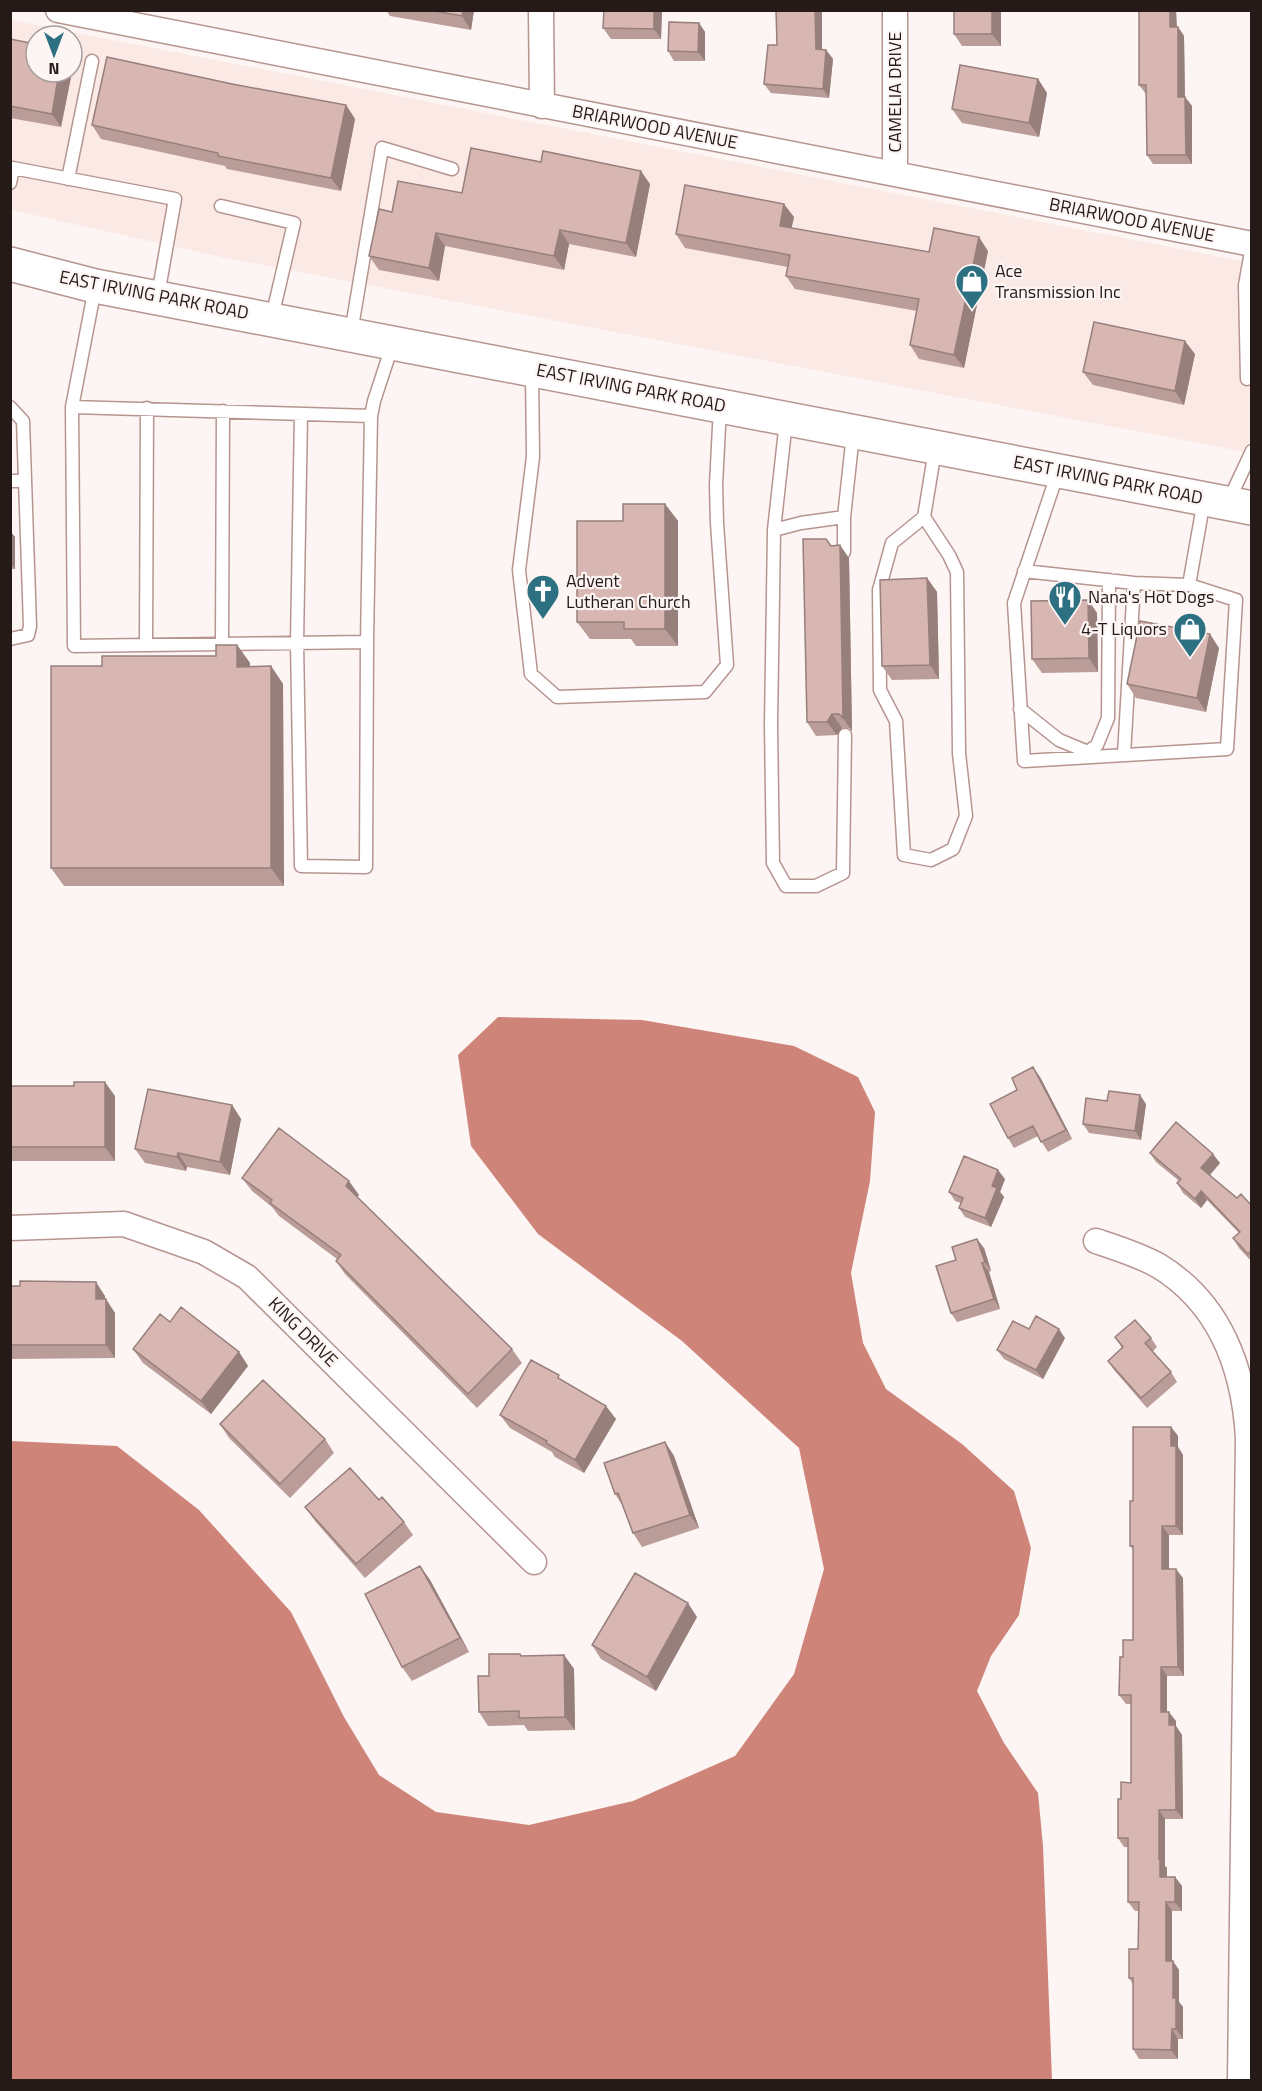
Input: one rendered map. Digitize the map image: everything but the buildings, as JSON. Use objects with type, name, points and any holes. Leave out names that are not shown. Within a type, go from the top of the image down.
[{"type":"main road","name":"EAST IRVING PARK ROAD","points":[[10,264],[95,286],[272,318],[1228,504]]},
{"type":"street","name":"BRIARWOOD AVENUE","points":[[58,10],[144,19],[542,106],[1251,245]]},
{"type":"street","points":[[541,10],[542,106]]},
{"type":"street","name":"CAMELIA DRIVE","points":[[895,10],[896,174]]},
{"type":"street","name":"KING DRIVE","points":[[10,1228],[124,1224],[204,1252],[247,1276],[534,1562]]},
{"type":"street","points":[[1096,1241],[1134,1254],[1158,1266],[1185,1286],[1211,1317],[1231,1353],[1243,1387],[1249,1469],[1240,2080]]},
{"type":"lane","points":[[68,179],[92,61]]},
{"type":"lane","points":[[351,334],[382,148],[452,169]]},
{"type":"lane","points":[[10,183],[12,168],[176,200],[157,296]]},
{"type":"lane","points":[[221,206],[294,223],[272,318]]},
{"type":"lane","points":[[1247,379],[1245,285],[1251,245]]},
{"type":"lane","points":[[95,286],[72,407],[74,646],[367,642]]},
{"type":"lane","points":[[301,414],[297,643],[301,867],[366,867],[371,416],[394,342]]},
{"type":"lane","points":[[532,369],[533,457],[519,570],[531,674],[557,697],[705,692],[727,665],[717,523],[716,485],[720,405]]},
{"type":"lane","points":[[10,407],[23,421],[30,626],[28,636],[10,639]]},
{"type":"lane","points":[[72,407],[371,416]]},
{"type":"lane","points":[[146,645],[147,408]]},
{"type":"lane","points":[[222,644],[223,411]]},
{"type":"lane","points":[[786,418],[774,530],[772,614],[773,863],[786,886],[816,886],[843,873],[845,735]]},
{"type":"lane","points":[[844,552],[844,517],[854,431]]},
{"type":"lane","points":[[924,517],[949,555],[957,572],[959,753],[966,816],[953,849],[931,860],[904,855],[896,721],[880,690],[879,590],[892,543],[924,517],[936,447]]},
{"type":"lane","points":[[1189,585],[1251,451]]},
{"type":"lane","points":[[1024,571],[1134,583],[1189,585],[1236,600],[1227,749],[1024,761],[1014,603],[1024,571],[1059,471]]},
{"type":"lane","points":[[10,481],[25,481]]},
{"type":"lane","points":[[774,530],[844,517]]},
{"type":"lane","points":[[1020,710],[1059,740],[1088,752],[1097,745],[1108,718],[1109,580]]},
{"type":"lane","points":[[1124,755],[1134,583]]},
{"type":"shaded area","points":[[11,20],[31,24],[24,24],[24,84],[84,84],[84,34],[1251,263],[1251,453],[226,258],[11,210]]},
{"type":"shaded area","points":[[498,1017],[642,1020],[794,1046],[858,1077],[875,1112],[870,1181],[851,1273],[863,1343],[886,1389],[962,1444],[1014,1491],[1031,1548],[1019,1615],[991,1656],[977,1691],[1004,1743],[1038,1793],[1043,1846],[1052,2080],[11,2080],[11,1441],[117,1446],[199,1510],[291,1612],[344,1717],[379,1775],[436,1812],[529,1825],[633,1801],[735,1756],[794,1674],[824,1569],[799,1448],[682,1341],[538,1234],[471,1146],[458,1055]]},
{"type":"place","name":"Ace Transmission Inc","points":[[972,310]]},
{"type":"place","name":"Advent Lutheran Church","points":[[543,620]]},
{"type":"place","name":"Nana's Hot Dogs","points":[[1065,626]]},
{"type":"place","name":"4-T Liquors","points":[[1190,658]]}]
